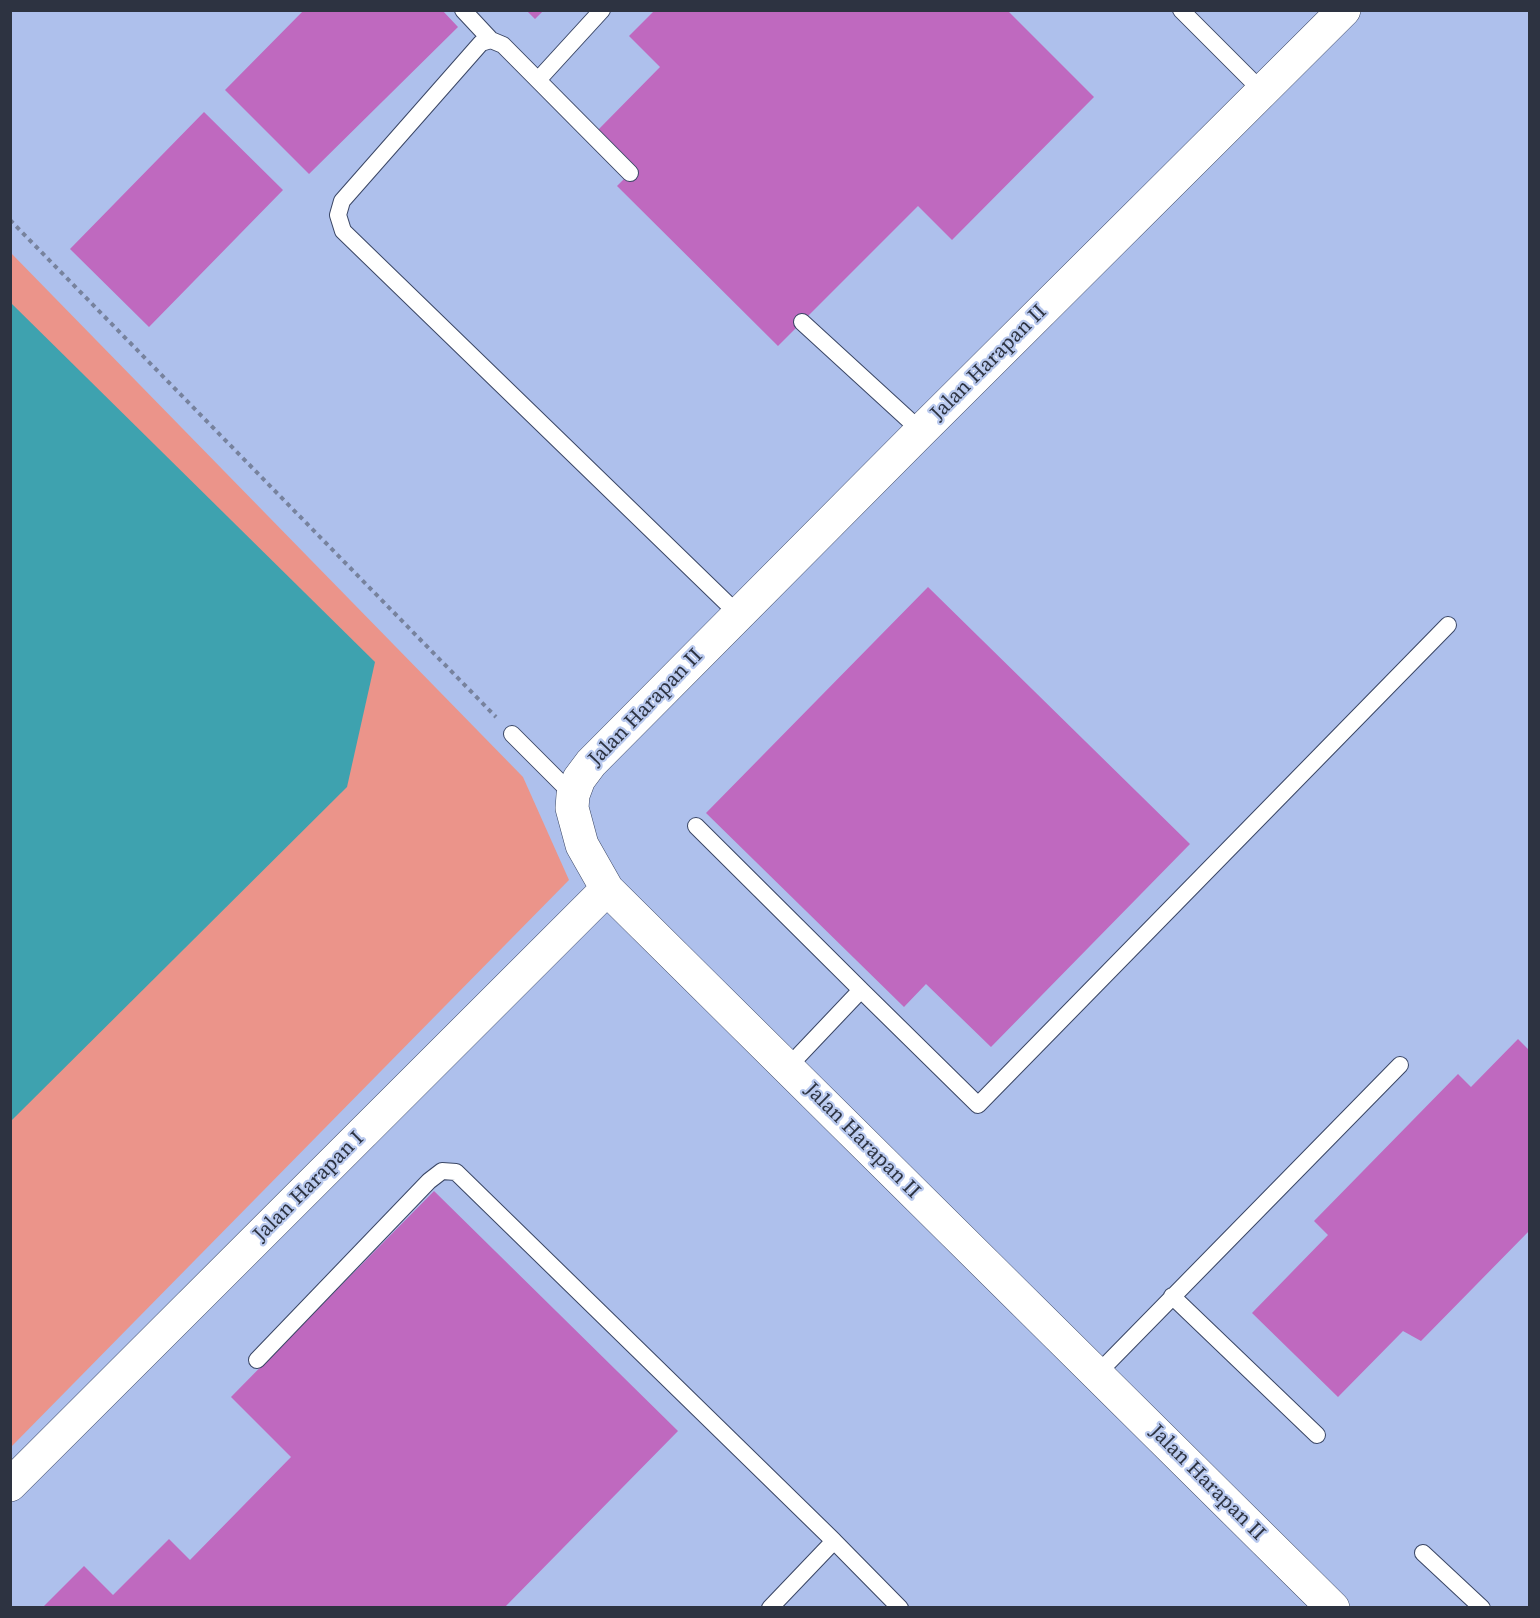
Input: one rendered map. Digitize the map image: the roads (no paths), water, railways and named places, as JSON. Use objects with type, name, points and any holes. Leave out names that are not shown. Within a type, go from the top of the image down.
[{"type":"street","name":"Jalan Harapan II","points":[[1333,1608],[607,889],[582,845],[572,808],[573,795],[579,779],[591,763],[921,430],[1344,10]]},
{"type":"street","name":"Jalan Harapan I","points":[[10,1485],[607,889]]},
{"type":"lane","points":[[463,10],[491,40],[503,45],[630,173]]},
{"type":"lane","points":[[538,80],[602,10]]},
{"type":"lane","points":[[1181,10],[1263,92]]},
{"type":"lane","points":[[491,40],[481,43],[342,201],[338,215],[343,231],[738,614]]},
{"type":"lane","points":[[801,322],[921,430]]},
{"type":"lane","points":[[696,826],[978,1105],[1448,625]]},
{"type":"lane","points":[[512,734],[573,795]]},
{"type":"lane","points":[[788,1067],[861,990]]},
{"type":"lane","points":[[1097,1374],[1400,1065]]},
{"type":"lane","points":[[257,1360],[429,1181],[442,1171],[456,1172],[900,1608]]},
{"type":"lane","points":[[1172,1296],[1317,1435]]},
{"type":"lane","points":[[770,1608],[834,1541]]},
{"type":"lane","points":[[1423,1553],[1482,1608]]}]
